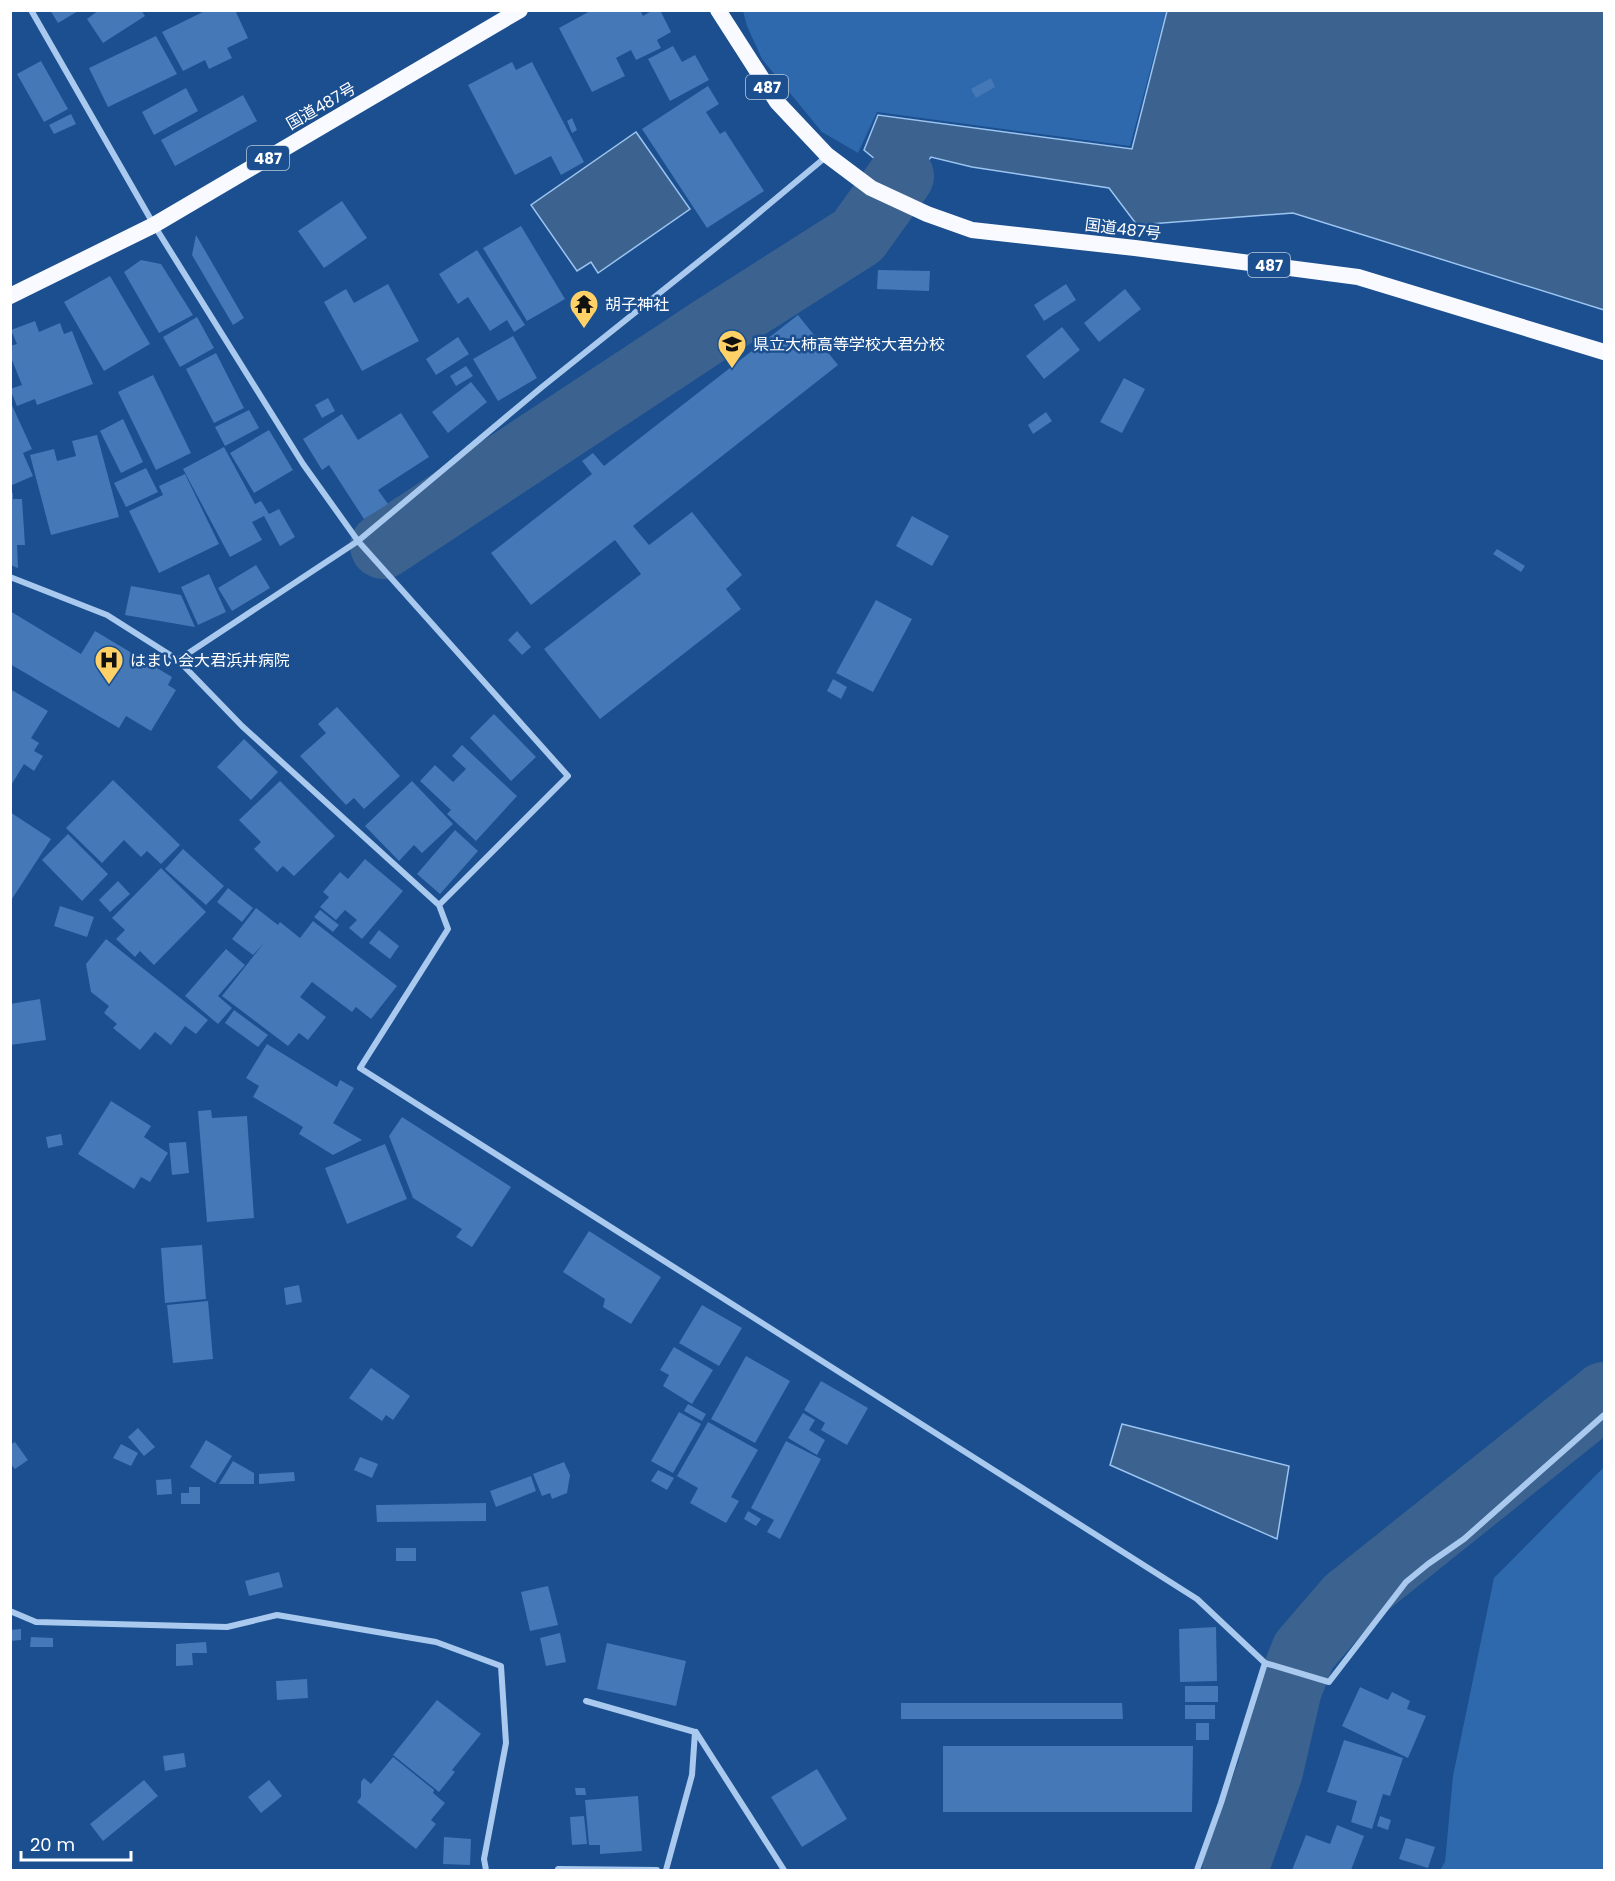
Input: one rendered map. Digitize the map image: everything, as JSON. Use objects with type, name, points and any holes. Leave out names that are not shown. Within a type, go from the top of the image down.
[{"type":"highway","name":"国道487号","points":[[10,296],[154,225],[520,10]]},
{"type":"highway","name":"国道487号","points":[[718,10],[777,102],[827,155],[871,188],[927,214],[972,230],[1135,248],[1358,277],[1605,352]]},
{"type":"street","points":[[31,10],[154,225],[303,464],[358,541],[568,776],[439,905]]},
{"type":"street","points":[[178,660],[358,541],[542,387],[737,231],[827,155]]},
{"type":"street","points":[[10,577],[107,615],[178,660],[242,726],[439,905],[448,929],[360,1068],[1197,1599],[1264,1663],[1329,1682],[1406,1582],[1464,1539],[1605,1415]]},
{"type":"street","points":[[10,1611],[36,1622],[227,1627],[277,1615],[436,1642],[501,1666],[506,1743],[484,1859],[486,1870]]},
{"type":"street","points":[[1197,1870],[1221,1803],[1264,1663]]},
{"type":"street","points":[[586,1701],[695,1732],[784,1870]]},
{"type":"street","points":[[666,1870],[692,1774],[695,1732]]},
{"type":"street","points":[[559,1870],[657,1870]]},
{"type":"shaded area","points":[[743,11],[1166,11],[1130,146],[877,112],[858,153],[822,132],[762,59],[747,26]]},
{"type":"shaded area","points":[[1167,11],[1604,11],[1604,310],[1293,213],[1137,225],[1109,188],[972,167],[931,157],[913,181],[886,168],[864,150],[878,115],[1132,149]]},
{"type":"shaded area","points":[[636,132],[690,209],[598,273],[591,262],[577,271],[531,205]]},
{"type":"shaded area","points":[[1122,1424],[1289,1466],[1277,1539],[1110,1465]]},
{"type":"shaded area","points":[[1604,1467],[1604,1870],[1440,1870],[1445,1862],[1453,1776],[1494,1578]]},
{"type":"building","points":[[50,10],[80,10],[58,23]]},
{"type":"building","points":[[99,10],[141,10],[145,16],[103,43],[87,19]]},
{"type":"building","points":[[207,10],[235,10],[248,38],[227,48],[232,58],[209,69],[205,60],[183,71],[162,32]]},
{"type":"building","points":[[592,10],[640,10],[643,16],[653,10],[660,10],[671,32],[657,40],[661,48],[636,60],[631,50],[616,58],[625,76],[592,92],[559,28]]},
{"type":"building","points":[[156,36],[177,74],[108,107],[89,68]]},
{"type":"building","points":[[673,46],[682,62],[695,55],[709,80],[670,101],[648,59]]},
{"type":"building","points":[[41,61],[68,109],[44,122],[17,74]]},
{"type":"building","points":[[512,62],[516,70],[532,62],[584,162],[561,175],[551,156],[515,175],[468,85]]},
{"type":"building","points":[[991,78],[995,87],[976,98],[971,89]]},
{"type":"building","points":[[708,86],[719,104],[706,112],[720,134],[725,131],[764,191],[707,228],[642,129]]},
{"type":"building","points":[[186,88],[198,111],[154,135],[142,112]]},
{"type":"building","points":[[243,95],[257,121],[175,166],[161,140]]},
{"type":"building","points":[[71,114],[76,124],[54,134],[49,125]]},
{"type":"building","points":[[572,118],[577,130],[572,133],[567,121]]},
{"type":"building","points":[[342,201],[367,238],[324,268],[298,231]]},
{"type":"building","points":[[521,226],[565,299],[527,321],[483,248]]},
{"type":"building","points":[[196,235],[244,318],[233,325],[192,255]]},
{"type":"building","points":[[477,250],[525,325],[514,332],[507,320],[490,331],[468,297],[458,304],[439,274]]},
{"type":"building","points":[[141,260],[161,264],[193,315],[159,333],[124,272]]},
{"type":"building","points":[[878,270],[930,271],[929,291],[877,289]]},
{"type":"building","points":[[110,276],[150,344],[104,371],[64,302]]},
{"type":"building","points":[[388,284],[419,341],[362,371],[324,302],[346,289],[354,303]]},
{"type":"building","points":[[1066,284],[1076,300],[1044,321],[1034,305]]},
{"type":"building","points":[[1125,289],[1141,309],[1099,342],[1084,323]]},
{"type":"building","points":[[798,315],[838,365],[633,526],[649,545],[692,512],[742,575],[726,589],[741,609],[600,719],[544,649],[641,574],[615,540],[531,605],[491,553],[592,474],[582,461],[593,453],[604,466]]},
{"type":"building","points":[[197,317],[214,348],[180,367],[163,337]]},
{"type":"building","points":[[35,321],[39,332],[60,323],[64,334],[72,331],[93,384],[37,405],[35,399],[17,406],[10,389],[22,385],[10,355],[10,346],[17,344],[11,330]]},
{"type":"building","points":[[1062,327],[1080,350],[1044,379],[1026,356]]},
{"type":"building","points":[[513,336],[537,378],[498,401],[473,359]]},
{"type":"building","points":[[458,337],[469,354],[436,375],[426,359]]},
{"type":"building","points":[[216,353],[244,408],[214,423],[186,369]]},
{"type":"building","points":[[466,366],[473,376],[456,386],[450,376]]},
{"type":"building","points":[[153,375],[191,453],[156,470],[118,392]]},
{"type":"building","points":[[1124,378],[1145,389],[1122,433],[1100,422]]},
{"type":"building","points":[[471,382],[487,402],[448,433],[432,412]]},
{"type":"building","points":[[328,398],[335,411],[322,418],[315,405]]},
{"type":"building","points":[[10,401],[32,449],[23,453],[33,476],[10,486]]},
{"type":"building","points":[[249,410],[259,428],[225,446],[215,427]]},
{"type":"building","points":[[1046,412],[1052,421],[1033,434],[1028,425]]},
{"type":"building","points":[[401,413],[429,457],[378,490],[388,504],[364,519],[329,465],[322,470],[303,439],[342,414],[358,440]]},
{"type":"building","points":[[123,419],[143,462],[121,473],[100,431]]},
{"type":"building","points":[[269,430],[293,470],[254,493],[230,453]]},
{"type":"building","points":[[97,435],[119,517],[51,535],[30,455],[54,449],[57,461],[76,456],[72,441]]},
{"type":"building","points":[[224,447],[255,504],[261,501],[269,514],[279,509],[295,537],[280,546],[264,516],[252,522],[262,540],[230,557],[183,469]]},
{"type":"building","points":[[146,468],[158,492],[126,507],[114,483]]},
{"type":"building","points":[[185,474],[219,544],[159,573],[129,511],[163,495],[159,486]]},
{"type":"building","points":[[10,493],[13,493],[13,499],[22,499],[25,545],[17,545],[18,568],[10,565]]},
{"type":"building","points":[[912,516],[949,536],[932,566],[896,546]]},
{"type":"building","points":[[1497,549],[1525,566],[1521,572],[1493,554]]},
{"type":"building","points":[[256,565],[270,588],[232,611],[218,588]]},
{"type":"building","points":[[209,574],[226,612],[198,625],[181,587]]},
{"type":"building","points":[[131,586],[181,595],[195,627],[125,615]]},
{"type":"building","points":[[876,600],[912,619],[873,692],[836,673]]},
{"type":"building","points":[[10,611],[81,654],[95,631],[172,677],[168,685],[176,690],[151,731],[126,716],[119,728],[10,664]]},
{"type":"building","points":[[517,631],[531,647],[522,655],[508,640]]},
{"type":"building","points":[[833,679],[847,687],[841,699],[827,691]]},
{"type":"building","points":[[10,689],[48,711],[31,738],[39,743],[34,751],[43,756],[34,771],[24,764],[10,787]]},
{"type":"building","points":[[337,707],[400,776],[364,809],[354,798],[346,805],[300,756],[326,733],[318,724]]},
{"type":"building","points":[[494,714],[536,757],[511,781],[470,738]]},
{"type":"building","points":[[244,739],[278,772],[251,800],[217,767]]},
{"type":"building","points":[[462,745],[517,796],[476,841],[447,814],[451,810],[420,781],[435,765],[453,782],[466,769],[452,756]]},
{"type":"building","points":[[113,780],[180,845],[161,864],[147,851],[141,857],[124,840],[102,863],[66,828]]},
{"type":"building","points":[[280,781],[335,836],[294,876],[283,866],[277,872],[254,849],[261,842],[239,820]]},
{"type":"building","points":[[412,781],[453,824],[422,853],[414,845],[399,861],[365,826]]},
{"type":"building","points":[[10,812],[51,839],[10,902]]},
{"type":"building","points":[[455,830],[478,851],[440,894],[417,874]]},
{"type":"building","points":[[68,834],[108,874],[82,901],[42,860]]},
{"type":"building","points":[[183,849],[224,886],[206,905],[165,869]]},
{"type":"building","points":[[365,859],[403,891],[362,939],[349,928],[357,920],[345,910],[336,920],[320,907],[329,897],[323,892],[340,872],[348,879]]},
{"type":"building","points":[[161,868],[206,912],[154,965],[140,951],[135,957],[116,939],[125,930],[112,918]]},
{"type":"building","points":[[118,881],[130,894],[110,912],[99,900]]},
{"type":"building","points":[[228,888],[253,908],[242,922],[217,902]]},
{"type":"building","points":[[60,906],[94,917],[87,937],[54,926]]},
{"type":"building","points":[[256,908],[278,925],[280,922],[300,938],[313,921],[397,986],[371,1019],[356,1007],[352,1012],[312,982],[300,997],[326,1017],[308,1040],[299,1033],[288,1046],[222,996],[264,943],[253,955],[232,939]]},
{"type":"building","points":[[320,910],[339,925],[333,932],[314,917]]},
{"type":"building","points":[[379,930],[399,946],[390,959],[369,943]]},
{"type":"building","points":[[106,939],[208,1020],[196,1034],[185,1026],[171,1045],[155,1032],[140,1050],[113,1028],[117,1024],[104,1013],[109,1006],[91,992],[86,964]]},
{"type":"building","points":[[226,949],[245,965],[218,996],[232,1008],[218,1024],[185,996]]},
{"type":"building","points":[[40,999],[46,1040],[10,1045],[10,1004]]},
{"type":"building","points":[[234,1010],[268,1035],[258,1047],[225,1023]]},
{"type":"building","points":[[267,1044],[337,1087],[340,1080],[354,1088],[333,1123],[362,1140],[333,1155],[299,1134],[303,1127],[253,1097],[259,1086],[246,1078]]},
{"type":"building","points":[[111,1101],[151,1126],[144,1137],[168,1153],[150,1182],[141,1177],[134,1189],[78,1154]]},
{"type":"building","points":[[211,1110],[212,1118],[247,1116],[254,1218],[207,1222],[198,1111]]},
{"type":"building","points":[[402,1117],[511,1187],[472,1247],[456,1237],[462,1229],[413,1198],[389,1136]]},
{"type":"building","points":[[61,1134],[63,1145],[48,1148],[46,1137]]},
{"type":"building","points":[[186,1142],[189,1173],[172,1175],[169,1143]]},
{"type":"building","points":[[385,1144],[407,1199],[347,1224],[325,1168]]},
{"type":"building","points":[[589,1231],[661,1277],[631,1324],[603,1307],[605,1299],[563,1272]]},
{"type":"building","points":[[202,1245],[206,1299],[165,1303],[161,1248]]},
{"type":"building","points":[[299,1285],[302,1302],[286,1305],[284,1288]]},
{"type":"building","points":[[208,1301],[213,1359],[173,1363],[167,1305]]},
{"type":"building","points":[[702,1305],[742,1328],[719,1366],[679,1343]]},
{"type":"building","points":[[674,1347],[713,1370],[692,1404],[663,1386],[669,1375],[660,1370]]},
{"type":"building","points":[[746,1356],[790,1381],[755,1443],[711,1419]]},
{"type":"building","points":[[371,1368],[410,1396],[393,1420],[386,1415],[382,1421],[349,1398]]},
{"type":"building","points":[[821,1381],[868,1408],[847,1445],[821,1430],[825,1423],[804,1410]]},
{"type":"building","points":[[688,1404],[706,1414],[702,1421],[684,1411]]},
{"type":"building","points":[[679,1412],[701,1424],[673,1473],[651,1461]]},
{"type":"building","points":[[803,1413],[815,1420],[809,1430],[825,1440],[817,1455],[788,1438]]},
{"type":"building","points":[[708,1422],[758,1450],[731,1497],[739,1501],[726,1523],[690,1503],[698,1488],[677,1476]]},
{"type":"building","points":[[138,1428],[155,1447],[144,1456],[128,1437]]},
{"type":"building","points":[[206,1440],[232,1456],[215,1483],[190,1467]]},
{"type":"building","points":[[786,1441],[821,1459],[780,1539],[767,1532],[774,1520],[751,1508]]},
{"type":"building","points":[[15,1442],[28,1460],[15,1469],[10,1463],[10,1445]]},
{"type":"building","points":[[121,1444],[138,1453],[131,1466],[113,1458]]},
{"type":"building","points":[[360,1457],[378,1464],[372,1478],[354,1470]]},
{"type":"building","points":[[233,1461],[254,1473],[254,1484],[219,1484]]},
{"type":"building","points":[[564,1462],[570,1475],[567,1493],[552,1499],[550,1493],[542,1496],[533,1474]]},
{"type":"building","points":[[658,1470],[674,1478],[667,1490],[651,1481]]},
{"type":"building","points":[[294,1472],[295,1481],[259,1484],[259,1474]]},
{"type":"building","points":[[531,1476],[536,1491],[496,1507],[490,1491]]},
{"type":"building","points":[[171,1479],[172,1494],[157,1495],[156,1480]]},
{"type":"building","points":[[189,1487],[200,1487],[200,1504],[181,1504],[181,1493],[189,1493]]},
{"type":"building","points":[[486,1503],[486,1521],[377,1522],[376,1505]]},
{"type":"building","points":[[748,1511],[761,1519],[756,1526],[744,1519]]},
{"type":"building","points":[[396,1548],[416,1548],[416,1561],[396,1561]]},
{"type":"building","points":[[279,1572],[283,1587],[249,1596],[245,1581]]},
{"type":"building","points":[[548,1586],[558,1625],[530,1631],[521,1592]]},
{"type":"building","points":[[1216,1627],[1217,1681],[1180,1682],[1179,1629]]},
{"type":"building","points":[[21,1629],[21,1640],[10,1641],[10,1630]]},
{"type":"building","points":[[560,1633],[566,1662],[546,1666],[540,1638]]},
{"type":"building","points":[[31,1637],[53,1638],[53,1647],[30,1647]]},
{"type":"building","points":[[206,1642],[207,1653],[192,1653],[193,1665],[176,1666],[176,1644]]},
{"type":"building","points":[[607,1643],[686,1661],[676,1706],[597,1689]]},
{"type":"building","points":[[307,1679],[308,1698],[277,1700],[276,1681]]},
{"type":"building","points":[[1185,1686],[1218,1686],[1218,1702],[1185,1702]]},
{"type":"building","points":[[1360,1687],[1388,1700],[1392,1692],[1410,1701],[1407,1709],[1426,1716],[1408,1758],[1342,1726]]},
{"type":"building","points":[[437,1700],[481,1734],[452,1770],[455,1772],[439,1792],[393,1755]]},
{"type":"building","points":[[901,1703],[1122,1703],[1123,1719],[901,1719]]},
{"type":"building","points":[[1185,1705],[1215,1705],[1215,1719],[1185,1719]]},
{"type":"building","points":[[1196,1723],[1209,1723],[1209,1740],[1196,1740]]},
{"type":"building","points":[[1344,1740],[1403,1758],[1390,1796],[1383,1794],[1372,1829],[1351,1822],[1357,1801],[1327,1792]]},
{"type":"building","points":[[943,1746],[1193,1746],[1192,1812],[943,1812]]},
{"type":"building","points":[[184,1753],[186,1767],[165,1771],[163,1756]]},
{"type":"building","points":[[393,1757],[434,1790],[433,1793],[445,1803],[431,1820],[436,1824],[416,1849],[357,1802],[361,1797],[361,1782],[364,1778],[371,1784]]},
{"type":"building","points":[[817,1769],[847,1819],[802,1847],[771,1797]]},
{"type":"building","points":[[144,1780],[158,1796],[103,1841],[90,1824]]},
{"type":"building","points":[[269,1780],[282,1796],[261,1813],[248,1797]]},
{"type":"building","points":[[575,1788],[585,1788],[586,1795],[576,1795]]},
{"type":"building","points":[[638,1796],[642,1851],[600,1854],[600,1845],[589,1845],[585,1800]]},
{"type":"building","points":[[584,1816],[587,1844],[572,1845],[570,1817]]},
{"type":"building","points":[[1380,1816],[1391,1820],[1388,1830],[1377,1826]]},
{"type":"building","points":[[1337,1825],[1364,1836],[1351,1870],[1292,1870],[1306,1835],[1330,1844]]},
{"type":"building","points":[[444,1837],[471,1839],[470,1865],[443,1864]]},
{"type":"building","points":[[1406,1838],[1435,1847],[1428,1868],[1399,1859]]},
{"type":"waterway","points":[[383,546],[712,329],[858,236],[901,176]]},
{"type":"waterway","points":[[1235,1870],[1270,1771],[1289,1689],[1304,1651],[1348,1600],[1604,1395]]},
{"type":"place","name":"胡子神社","points":[[584,330]]},
{"type":"place","name":"県立大柿高等学校大君分校","points":[[732,370]]},
{"type":"place","name":"はまい会大君浜井病院","points":[[109,686]]}]
